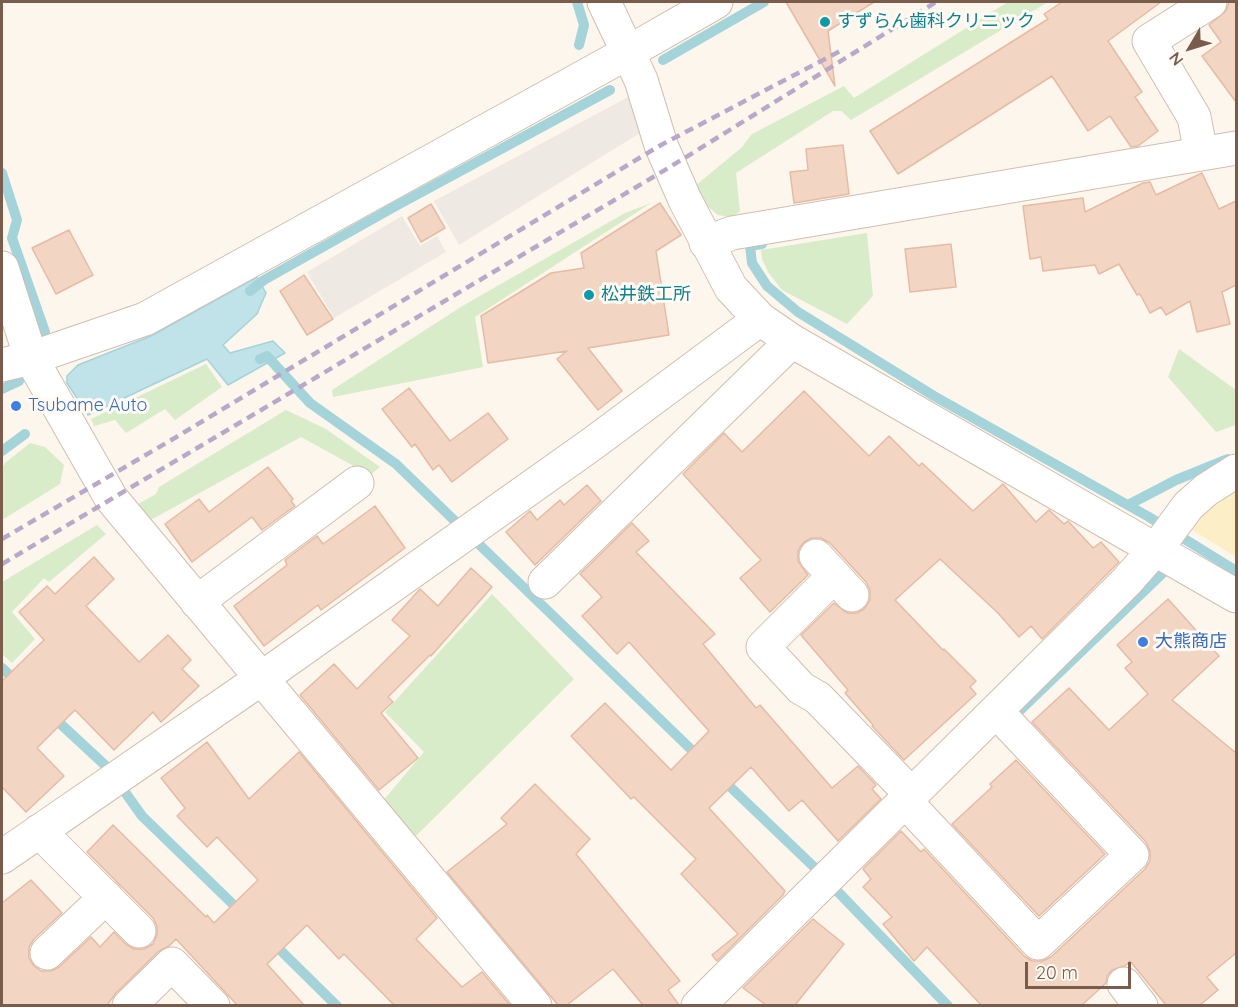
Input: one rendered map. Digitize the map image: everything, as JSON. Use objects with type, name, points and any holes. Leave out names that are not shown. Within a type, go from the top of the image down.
[{"type":"street","points":[[604,2],[641,80],[670,166],[706,243],[731,288],[760,319],[792,341],[1166,536],[1236,596]]},
{"type":"street","points":[[16,362],[145,319],[716,2]]},
{"type":"street","points":[[1201,153],[1194,117],[1149,41],[1210,2]]},
{"type":"street","points":[[706,243],[732,233],[1236,148]]},
{"type":"street","points":[[2,268],[16,362],[111,498],[536,1005]]},
{"type":"street","points":[[2,857],[262,678],[592,444],[760,319]]},
{"type":"street","points":[[545,582],[792,341]]},
{"type":"street","points":[[698,1005],[824,880],[911,805],[1003,719],[1206,490],[1236,471]]},
{"type":"street","points":[[197,602],[357,483]]},
{"type":"street","points":[[834,576],[763,647],[801,688],[818,698],[911,805],[1038,943],[1132,855],[1003,719]]},
{"type":"street","points":[[39,831],[139,931]]},
{"type":"street","points":[[47,953],[106,897]]},
{"type":"street","points":[[129,1005],[172,964],[213,1005]]},
{"type":"shaded area","points":[[630,96],[640,133],[459,245],[434,201]]},
{"type":"shaded area","points":[[402,216],[420,246],[437,236],[446,252],[334,318],[307,272]]},
{"type":"green space","points":[[1008,2],[1048,2],[851,120],[841,111],[833,111],[736,173],[740,212],[730,217],[718,215],[700,197],[695,186],[741,148],[752,134],[844,86],[854,98]]},
{"type":"green space","points":[[651,203],[475,317],[483,367],[333,397],[332,390],[464,305],[625,213]]},
{"type":"green space","points":[[867,233],[873,296],[847,324],[782,290],[768,272],[762,259],[761,250]]},
{"type":"green space","points":[[1179,349],[1236,390],[1236,425],[1216,432],[1168,377]]},
{"type":"green space","points":[[206,364],[222,387],[175,420],[165,409],[126,433],[115,420],[94,426],[91,419]]},
{"type":"green space","points":[[286,410],[326,429],[380,467],[370,475],[301,437],[149,521],[138,504],[156,494],[159,487]]},
{"type":"green space","points":[[30,443],[45,447],[64,465],[60,484],[2,520],[2,468]]},
{"type":"green space","points":[[97,525],[106,534],[49,582],[44,578],[12,612],[35,639],[12,663],[2,654],[2,582]]},
{"type":"green space","points":[[492,594],[574,679],[416,836],[382,802],[424,752],[385,712]]},
{"type":"sand","points":[[1236,488],[1236,557],[1189,528],[1199,512]]},
{"type":"water","points":[[257,277],[266,293],[257,314],[223,345],[230,353],[273,341],[285,353],[228,385],[207,359],[88,415],[67,383],[67,376],[78,365],[151,336]]},
{"type":"building","name":"すずらん歯科クリニック","points":[[786,2],[874,2],[828,31],[835,86]]},
{"type":"building","points":[[1062,2],[1161,2],[1108,41],[1142,92],[1135,97],[1158,131],[1138,146],[1131,147],[1110,116],[1088,131],[1052,76],[898,174],[870,131],[1048,19],[1044,14]]},
{"type":"building","points":[[1229,2],[1236,2],[1236,102],[1202,56],[1221,42],[1209,25],[1226,11]]},
{"type":"building","points":[[843,145],[849,194],[794,203],[790,172],[808,170],[806,149]]},
{"type":"building","points":[[1202,173],[1219,209],[1236,201],[1236,285],[1222,292],[1230,324],[1197,332],[1190,301],[1166,315],[1161,307],[1150,313],[1119,264],[1099,274],[1095,265],[1043,271],[1041,257],[1030,259],[1023,206],[1083,198],[1085,212],[1143,183],[1150,182],[1156,195]]},
{"type":"building","name":"松井鉄工所","points":[[660,203],[681,235],[656,251],[669,335],[588,348],[622,391],[598,410],[557,359],[567,351],[488,363],[481,316],[551,273],[584,268],[581,253]]},
{"type":"building","points":[[431,204],[445,228],[421,242],[408,218]]},
{"type":"building","points":[[69,230],[93,275],[56,294],[32,248]]},
{"type":"building","points":[[951,244],[956,287],[910,292],[905,249]]},
{"type":"building","points":[[304,275],[333,319],[307,335],[280,291]]},
{"type":"building","points":[[409,388],[450,441],[488,413],[508,439],[452,482],[439,465],[433,470],[415,444],[412,447],[382,409]]},
{"type":"building","points":[[804,391],[869,456],[889,436],[919,466],[922,463],[973,511],[1003,484],[1036,522],[1049,510],[1064,524],[1068,521],[1093,548],[1101,542],[1119,562],[1042,639],[1031,626],[1019,637],[998,613],[940,559],[895,600],[976,681],[970,687],[976,694],[904,760],[872,726],[845,693],[848,690],[801,635],[834,603],[847,613],[857,613],[864,609],[870,600],[870,590],[866,582],[830,543],[821,538],[811,538],[803,543],[798,551],[798,561],[808,575],[770,612],[740,578],[761,560],[683,474],[724,433],[742,452]]},
{"type":"building","points":[[268,467],[293,499],[291,501],[295,506],[262,530],[252,517],[192,562],[165,524],[199,499],[209,512]]},
{"type":"building","points":[[587,485],[601,501],[535,565],[506,532],[530,511],[537,520],[560,500],[564,505]]},
{"type":"building","points":[[375,506],[405,548],[321,610],[318,605],[264,646],[234,606],[287,565],[285,560],[317,536],[323,544]]},
{"type":"building","points":[[632,523],[649,541],[636,552],[715,634],[703,644],[756,708],[760,705],[832,788],[858,766],[876,785],[872,789],[881,799],[838,841],[802,800],[789,811],[751,767],[709,808],[785,891],[717,961],[712,955],[738,934],[681,874],[696,859],[634,797],[631,799],[571,736],[605,703],[671,770],[709,731],[629,642],[617,654],[582,616],[602,597],[580,574]]},
{"type":"building","points":[[94,557],[114,579],[86,606],[139,662],[168,635],[191,660],[182,669],[199,686],[161,722],[153,712],[114,750],[75,710],[37,748],[64,776],[26,812],[2,787],[2,681],[44,640],[19,612],[47,586],[55,594]]},
{"type":"building","points":[[471,568],[492,587],[431,656],[388,697],[393,702],[381,713],[418,758],[379,790],[300,695],[334,664],[357,689],[410,636],[392,620],[420,589],[438,606]]},
{"type":"building","points":[[1168,599],[1219,656],[1172,700],[1236,753],[1236,953],[1207,977],[1218,990],[1200,1005],[1166,1005],[1130,961],[1125,966],[1112,970],[1107,976],[1106,983],[1082,1005],[981,1005],[927,947],[914,961],[883,924],[892,917],[863,887],[871,879],[863,869],[901,831],[921,852],[924,849],[1024,956],[1032,961],[1042,961],[1051,957],[1145,869],[1150,861],[1150,851],[1146,842],[1032,722],[1069,688],[1109,730],[1148,694],[1125,668],[1132,662],[1117,645]]},
{"type":"building","points":[[207,742],[249,799],[299,752],[437,918],[416,939],[462,987],[482,972],[509,1004],[394,1005],[344,954],[339,959],[307,925],[267,964],[304,1005],[237,1005],[176,939],[159,951],[116,993],[107,1005],[2,1005],[2,903],[31,880],[62,913],[34,939],[29,947],[29,958],[41,971],[51,971],[59,967],[91,937],[100,947],[114,932],[134,949],[144,949],[153,944],[157,935],[157,926],[153,918],[87,852],[113,825],[214,923],[258,880],[217,837],[207,847],[177,816],[185,808],[161,778]]},
{"type":"building","points":[[1016,760],[1105,854],[1039,916],[952,824],[992,787],[990,784]]},
{"type":"building","points":[[535,784],[590,839],[576,854],[680,981],[668,990],[679,1005],[643,1005],[613,969],[567,1005],[558,1005],[447,872],[507,824],[501,818]]},
{"type":"building","points":[[813,919],[844,944],[795,1005],[766,1005],[743,988]]},
{"type":"waterway","points":[[577,2],[584,25],[579,45]]},
{"type":"waterway","points":[[663,60],[764,2]]},
{"type":"waterway","points":[[250,291],[264,280],[394,207],[610,90]]},
{"type":"waterway","points":[[2,173],[17,220],[12,238],[45,332]]},
{"type":"waterway","points":[[762,244],[750,246],[752,263],[767,286],[798,312],[934,396],[1149,517],[1236,571]]},
{"type":"waterway","points":[[260,359],[267,356],[310,403],[396,464],[700,758]]},
{"type":"waterway","points":[[2,389],[19,381]]},
{"type":"waterway","points":[[2,451],[25,434]]},
{"type":"waterway","points":[[1128,505],[1176,480],[1228,459]]},
{"type":"waterway","points":[[1009,721],[1164,572]]},
{"type":"waterway","points":[[2,668],[19,684]]},
{"type":"waterway","points":[[52,716],[107,767],[142,816],[242,913]]},
{"type":"waterway","points":[[722,779],[813,866],[948,1006]]},
{"type":"waterway","points":[[271,941],[337,1006]]},
{"type":"railway","points":[[2,564],[670,167],[936,2]]},
{"type":"railway","points":[[2,539],[173,439],[661,145],[842,50]]},
{"type":"place","name":"すずらん歯科クリニック","points":[[825,22]]},
{"type":"place","name":"松井鉄工所","points":[[589,295]]},
{"type":"place","name":"Tsubame Auto","points":[[16,406]]},
{"type":"place","name":"大熊商店","points":[[1143,642]]}]
